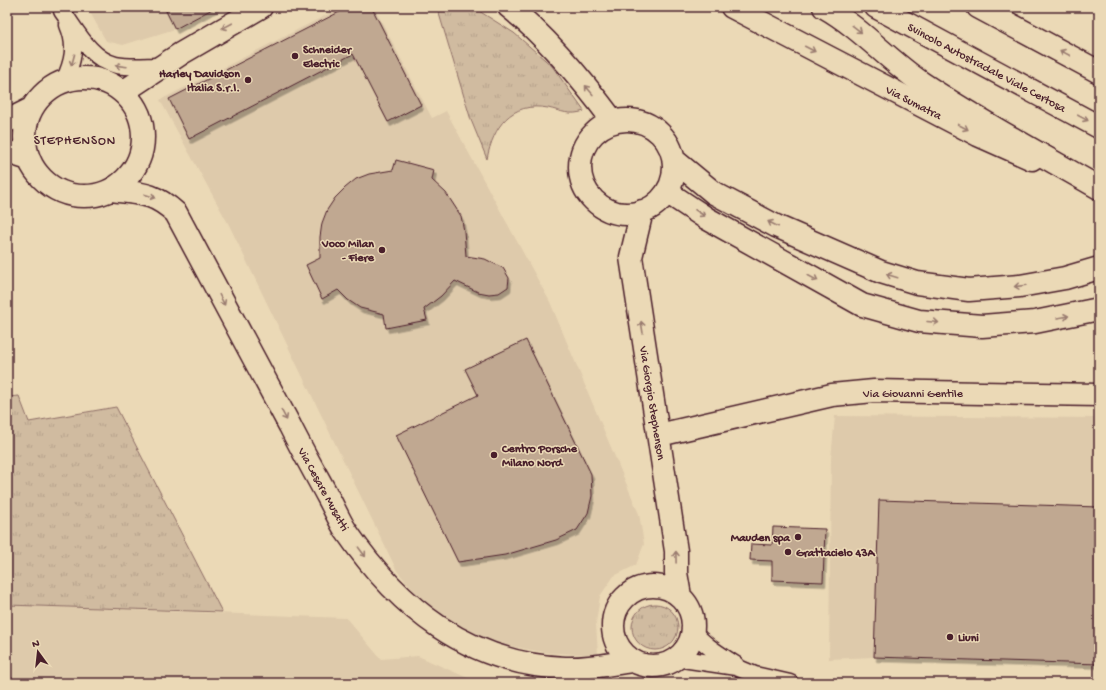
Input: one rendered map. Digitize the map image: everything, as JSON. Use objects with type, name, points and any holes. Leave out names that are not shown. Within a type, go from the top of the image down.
[{"type":"main road","points":[[123,92],[160,66],[217,31],[261,7]]},
{"type":"main road","points":[[509,7],[534,29],[588,89],[613,122]]},
{"type":"main road","points":[[524,7],[534,29]]},
{"type":"main road","name":"Via Sumatra","points":[[732,7],[978,135],[1099,189]]},
{"type":"main road","points":[[824,7],[858,29],[920,82],[1099,189]]},
{"type":"main road","name":"Svincolo Autostradale Viale Certosa","points":[[876,7],[1099,126]]},
{"type":"main road","points":[[978,7],[1099,72]]},
{"type":"main road","points":[[87,78],[105,82],[123,92],[136,107],[142,125],[143,144],[138,163],[127,178],[112,190],[90,197],[67,194],[46,183],[37,173],[29,159],[26,147],[25,128],[31,109],[45,92],[64,81],[87,78]]},
{"type":"main road","points":[[7,121],[31,109]]},
{"type":"main road","points":[[629,119],[645,123],[659,132],[669,145],[674,160],[674,176],[667,192],[656,204],[642,212],[626,214],[610,210],[596,202],[586,189],[580,173],[581,157],[587,141],[598,129],[613,122],[629,119]]},
{"type":"main road","points":[[7,152],[29,159]]},
{"type":"main road","points":[[674,160],[714,193],[776,226],[881,272],[917,283],[969,290],[1020,286],[1065,278],[1099,268]]},
{"type":"main road","name":"Via Cesare Musatti","points":[[112,190],[151,195],[163,201],[176,214],[345,530],[383,579],[413,607],[444,632],[471,646],[507,660],[547,667],[567,668],[590,667],[631,661]]},
{"type":"main road","points":[[667,192],[706,218],[862,305],[919,321],[982,326],[1035,322],[1099,309]]},
{"type":"main road","name":"Via Giorgio Stephenson","points":[[642,212],[631,257],[676,551],[676,573],[680,596]]},
{"type":"main road","name":"Via Giovanni Gentile","points":[[659,435],[832,395],[874,391],[1099,395]]},
{"type":"main road","points":[[653,587],[665,589],[680,596],[690,613],[692,630],[687,646],[676,658],[667,664],[652,666],[631,661],[618,645],[614,634],[614,616],[622,601],[635,591],[653,587]]},
{"type":"street","points":[[61,9],[88,46],[101,58],[114,65],[124,67],[160,66]]},
{"type":"street","points":[[61,9],[71,30],[75,52],[72,64],[64,81]]},
{"type":"street","points":[[692,630],[696,636],[709,647],[740,668],[755,675],[790,683]]},
{"type":"street","points":[[676,658],[740,668]]},
{"type":"shaded area","points":[[87,7],[216,7],[175,29],[123,45],[106,41]]},
{"type":"shaded area","points":[[342,7],[374,7],[432,118],[446,111],[550,302],[639,514],[644,544],[636,565],[614,576],[600,596],[596,623],[598,655],[548,653],[514,647],[485,639],[455,624],[424,603],[397,571],[229,225],[160,100]]},
{"type":"shaded area","points":[[835,416],[1099,418],[1099,664],[874,657],[829,659],[831,459]]},
{"type":"shaded area","points":[[7,605],[346,618],[381,659],[418,656],[479,683],[7,683]]},
{"type":"green space","points":[[437,7],[468,7],[479,11],[514,33],[552,66],[584,111],[570,113],[548,108],[535,107],[514,113],[499,127],[490,147],[487,159],[471,120]]},
{"type":"green space","points":[[19,396],[29,422],[116,407],[222,612],[7,605],[7,397]]},
{"type":"green space","points":[[655,604],[668,608],[674,614],[678,627],[674,640],[668,646],[655,650],[642,646],[636,640],[632,627],[636,614],[642,608]]},
{"type":"building","points":[[164,7],[216,7],[175,29]]},
{"type":"building","points":[[349,7],[372,8],[421,105],[388,122],[353,54],[189,139],[169,99]]},
{"type":"building","points":[[396,160],[434,170],[432,180],[446,193],[461,216],[466,256],[485,259],[503,268],[509,278],[508,287],[499,293],[489,294],[478,292],[455,281],[441,296],[424,309],[427,320],[386,328],[384,314],[360,308],[348,300],[338,290],[322,299],[306,265],[320,258],[322,223],[327,210],[335,198],[356,179],[369,174],[393,170]]},
{"type":"building","name":"Centro Porsche Milano Nord","points":[[526,340],[591,474],[592,496],[588,513],[577,530],[556,540],[505,555],[458,562],[396,435],[478,395],[465,369]]},
{"type":"building","points":[[879,500],[1099,507],[1099,664],[874,657]]},
{"type":"building","name":"Grattacielo 43A","points":[[773,527],[825,529],[823,582],[772,580],[772,561],[750,560],[751,544],[772,545]]},
{"type":"place","name":"Schneider Electric","points":[[295,56]]},
{"type":"place","name":"Harley Davidson Italia S.r.l.","points":[[248,80]]},
{"type":"place","name":"Voco Milan - Fiere","points":[[382,250]]},
{"type":"place","name":"Centro Porsche Milano Nord","points":[[494,455]]},
{"type":"place","name":"Mauden spa","points":[[798,537]]},
{"type":"place","name":"Grattacielo 43A","points":[[788,552]]},
{"type":"place","name":"Liuni","points":[[950,637]]},
{"type":"district","name":"STEPHENSON","points":[[75,139]]}]
